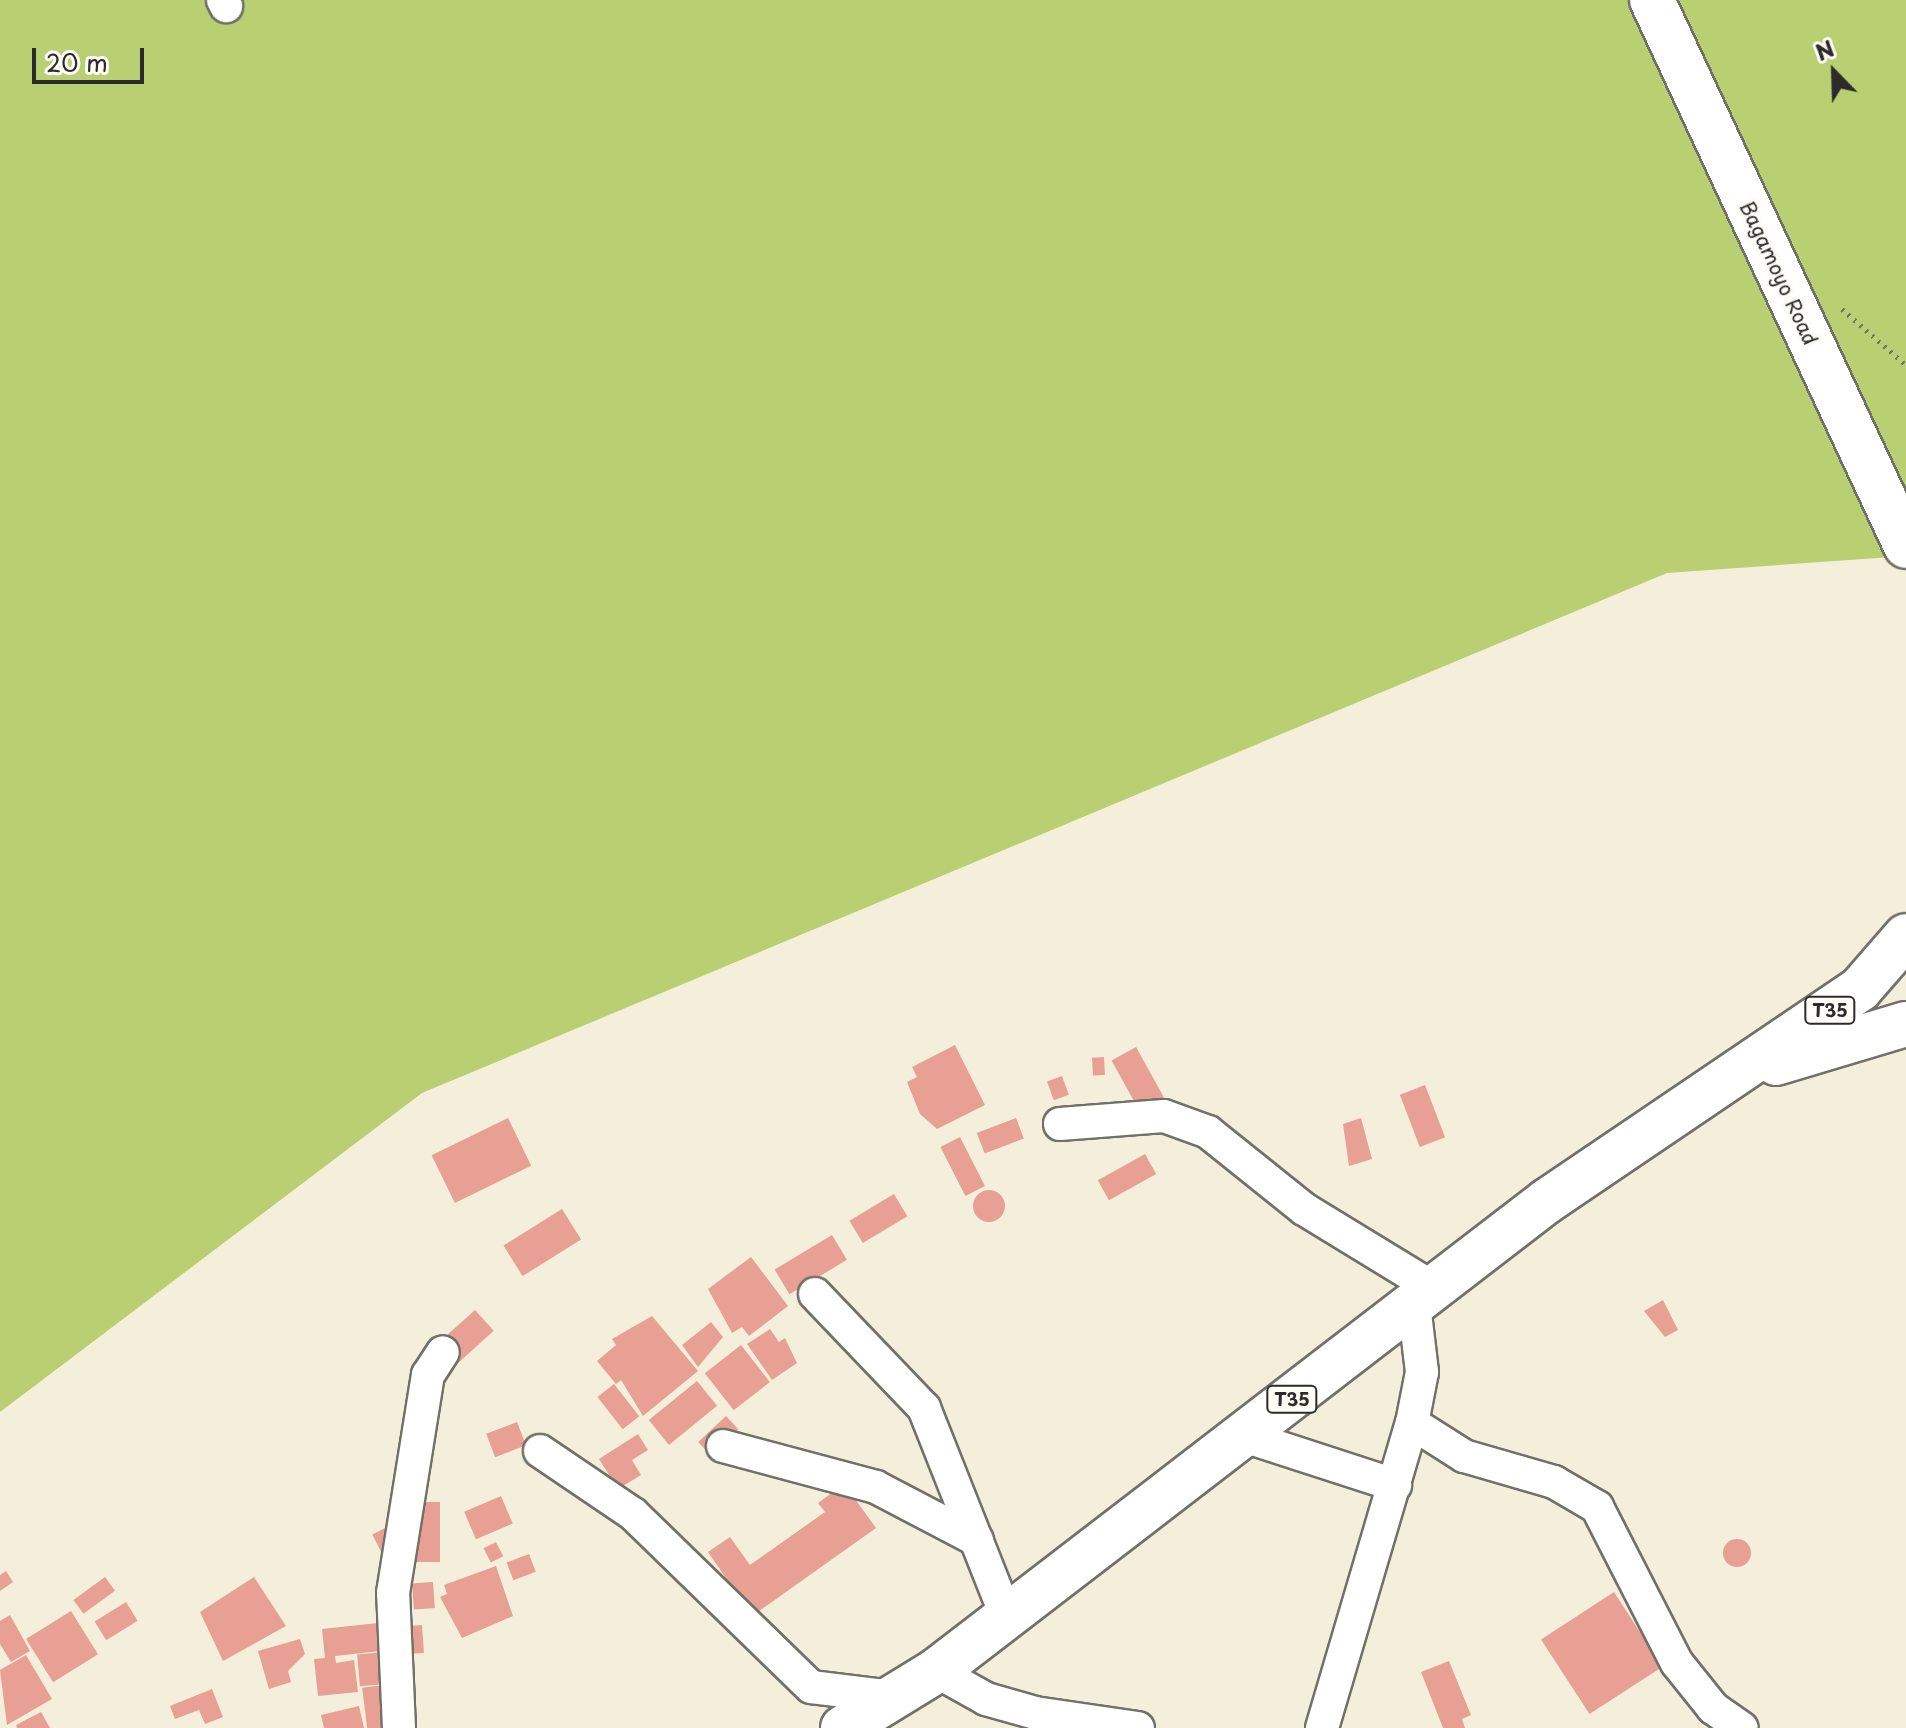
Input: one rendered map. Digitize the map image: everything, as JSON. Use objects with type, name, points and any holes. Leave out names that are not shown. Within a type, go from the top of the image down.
[{"type":"main road","name":"Bagamoyo Road","points":[[1652,0],[1906,546]]},
{"type":"main road","name":"T35","points":[[843,1728],[936,1671],[1007,1618],[1547,1201],[1743,1073],[1860,989],[1906,936]]},
{"type":"main road","name":"T35","points":[[1743,1073],[1906,1024]]},
{"type":"street","points":[[1060,1124],[1164,1116],[1208,1132],[1304,1209],[1425,1297],[1422,1372],[1412,1423],[1322,1728]]},
{"type":"street","points":[[815,1294],[924,1408],[1007,1618]]},
{"type":"street","points":[[399,1728],[393,1593],[428,1375],[443,1352]]},
{"type":"street","points":[[1412,1423],[1464,1456],[1554,1482],[1597,1507],[1677,1663],[1713,1708],[1742,1728]]},
{"type":"street","points":[[1244,1436],[1395,1485]]},
{"type":"street","points":[[723,1446],[876,1487],[977,1540]]},
{"type":"street","points":[[540,1451],[633,1514],[811,1687],[892,1697]]},
{"type":"street","points":[[936,1671],[986,1699],[1138,1728]]},
{"type":"street","points":[[986,1699],[1003,1728]]},
{"type":"green space","points":[[0,0],[1906,0],[1906,556],[1667,573],[422,1093],[0,1412]]},
{"type":"building","points":[[955,1045],[985,1105],[937,1129],[920,1114],[907,1082],[917,1077],[912,1067]]},
{"type":"building","points":[[1136,1047],[1169,1106],[1144,1120],[1112,1061]]},
{"type":"building","points":[[1104,1057],[1105,1075],[1093,1076],[1092,1058]]},
{"type":"building","points":[[1062,1076],[1069,1095],[1054,1100],[1047,1081]]},
{"type":"building","points":[[1425,1085],[1445,1137],[1420,1147],[1400,1095]]},
{"type":"building","points":[[508,1118],[531,1166],[455,1203],[432,1155]]},
{"type":"building","points":[[1016,1118],[1024,1139],[985,1154],[977,1133]]},
{"type":"building","points":[[1361,1118],[1372,1159],[1349,1166],[1343,1124]]},
{"type":"building","points":[[960,1137],[985,1186],[965,1196],[940,1147]]},
{"type":"building","points":[[1145,1154],[1156,1174],[1109,1200],[1098,1180]]},
{"type":"building","points":[[989,1190],[1001,1194],[1005,1206],[1001,1218],[989,1222],[977,1218],[973,1206],[977,1194]]},
{"type":"building","points":[[894,1194],[907,1216],[863,1243],[849,1221]]},
{"type":"building","points":[[562,1209],[581,1240],[523,1276],[503,1246]]},
{"type":"building","points":[[832,1235],[847,1260],[790,1294],[775,1270]]},
{"type":"building","points":[[751,1257],[788,1306],[749,1336],[742,1327],[732,1333],[708,1289]]},
{"type":"building","points":[[1663,1300],[1678,1330],[1665,1337],[1644,1311]]},
{"type":"building","points":[[475,1310],[494,1331],[458,1363],[439,1342]]},
{"type":"building","points":[[652,1316],[698,1371],[643,1416],[621,1380],[616,1384],[597,1361],[616,1345],[612,1339]]},
{"type":"building","points":[[711,1322],[723,1337],[698,1367],[682,1345]]},
{"type":"building","points":[[770,1329],[779,1342],[785,1338],[797,1363],[772,1380],[747,1344]]},
{"type":"building","points":[[741,1345],[770,1382],[734,1410],[705,1373]]},
{"type":"building","points":[[697,1381],[717,1406],[669,1445],[649,1420]]},
{"type":"building","points":[[614,1384],[639,1416],[623,1429],[597,1397]]},
{"type":"building","points":[[726,1416],[738,1429],[710,1455],[698,1442]]},
{"type":"building","points":[[517,1422],[526,1445],[495,1457],[486,1434]]},
{"type":"building","points":[[638,1434],[648,1450],[632,1460],[641,1475],[618,1489],[599,1459]]},
{"type":"building","points":[[844,1484],[876,1528],[752,1616],[708,1552],[730,1537],[750,1565],[825,1512],[818,1503]]},
{"type":"building","points":[[501,1496],[513,1524],[476,1539],[464,1512]]},
{"type":"building","points":[[413,1502],[440,1502],[440,1562],[413,1562]]},
{"type":"building","points":[[391,1525],[400,1543],[381,1552],[372,1535]]},
{"type":"building","points":[[1737,1539],[1747,1543],[1751,1553],[1747,1563],[1737,1567],[1727,1563],[1723,1553],[1727,1543]]},
{"type":"building","points":[[496,1542],[503,1556],[491,1563],[484,1548]]},
{"type":"building","points":[[529,1554],[536,1572],[513,1580],[507,1563]]},
{"type":"building","points":[[496,1566],[513,1616],[462,1638],[440,1597],[447,1594],[444,1585]]},
{"type":"building","points":[[6,1571],[13,1582],[0,1591],[0,1575]]},
{"type":"building","points":[[105,1577],[115,1591],[83,1614],[73,1600]]},
{"type":"building","points":[[254,1577],[286,1626],[223,1661],[200,1612]]},
{"type":"building","points":[[433,1582],[435,1608],[414,1609],[412,1583]]},
{"type":"building","points":[[1614,1592],[1662,1667],[1590,1714],[1541,1639]]},
{"type":"building","points":[[126,1602],[138,1621],[106,1640],[95,1622]]},
{"type":"building","points":[[71,1611],[98,1654],[53,1682],[26,1639]]},
{"type":"building","points":[[10,1615],[30,1651],[11,1662],[0,1644],[0,1621]]},
{"type":"building","points":[[387,1622],[390,1650],[335,1656],[336,1663],[354,1660],[358,1692],[318,1696],[314,1659],[325,1658],[322,1629]]},
{"type":"building","points":[[422,1625],[424,1653],[400,1655],[398,1627]]},
{"type":"building","points":[[300,1639],[305,1654],[288,1671],[291,1682],[269,1689],[258,1651]]},
{"type":"building","points":[[385,1652],[388,1684],[360,1686],[357,1654]]},
{"type":"building","points":[[26,1655],[52,1699],[7,1725],[0,1670]]},
{"type":"building","points":[[1449,1661],[1471,1715],[1462,1719],[1465,1728],[1443,1728],[1421,1672]]},
{"type":"building","points":[[384,1685],[389,1728],[367,1728],[362,1688]]},
{"type":"building","points":[[212,1689],[223,1717],[205,1724],[199,1710],[175,1719],[170,1706]]},
{"type":"building","points":[[359,1706],[364,1728],[324,1728],[321,1715]]},
{"type":"building","points":[[41,1712],[50,1728],[17,1728],[16,1725]]}]
